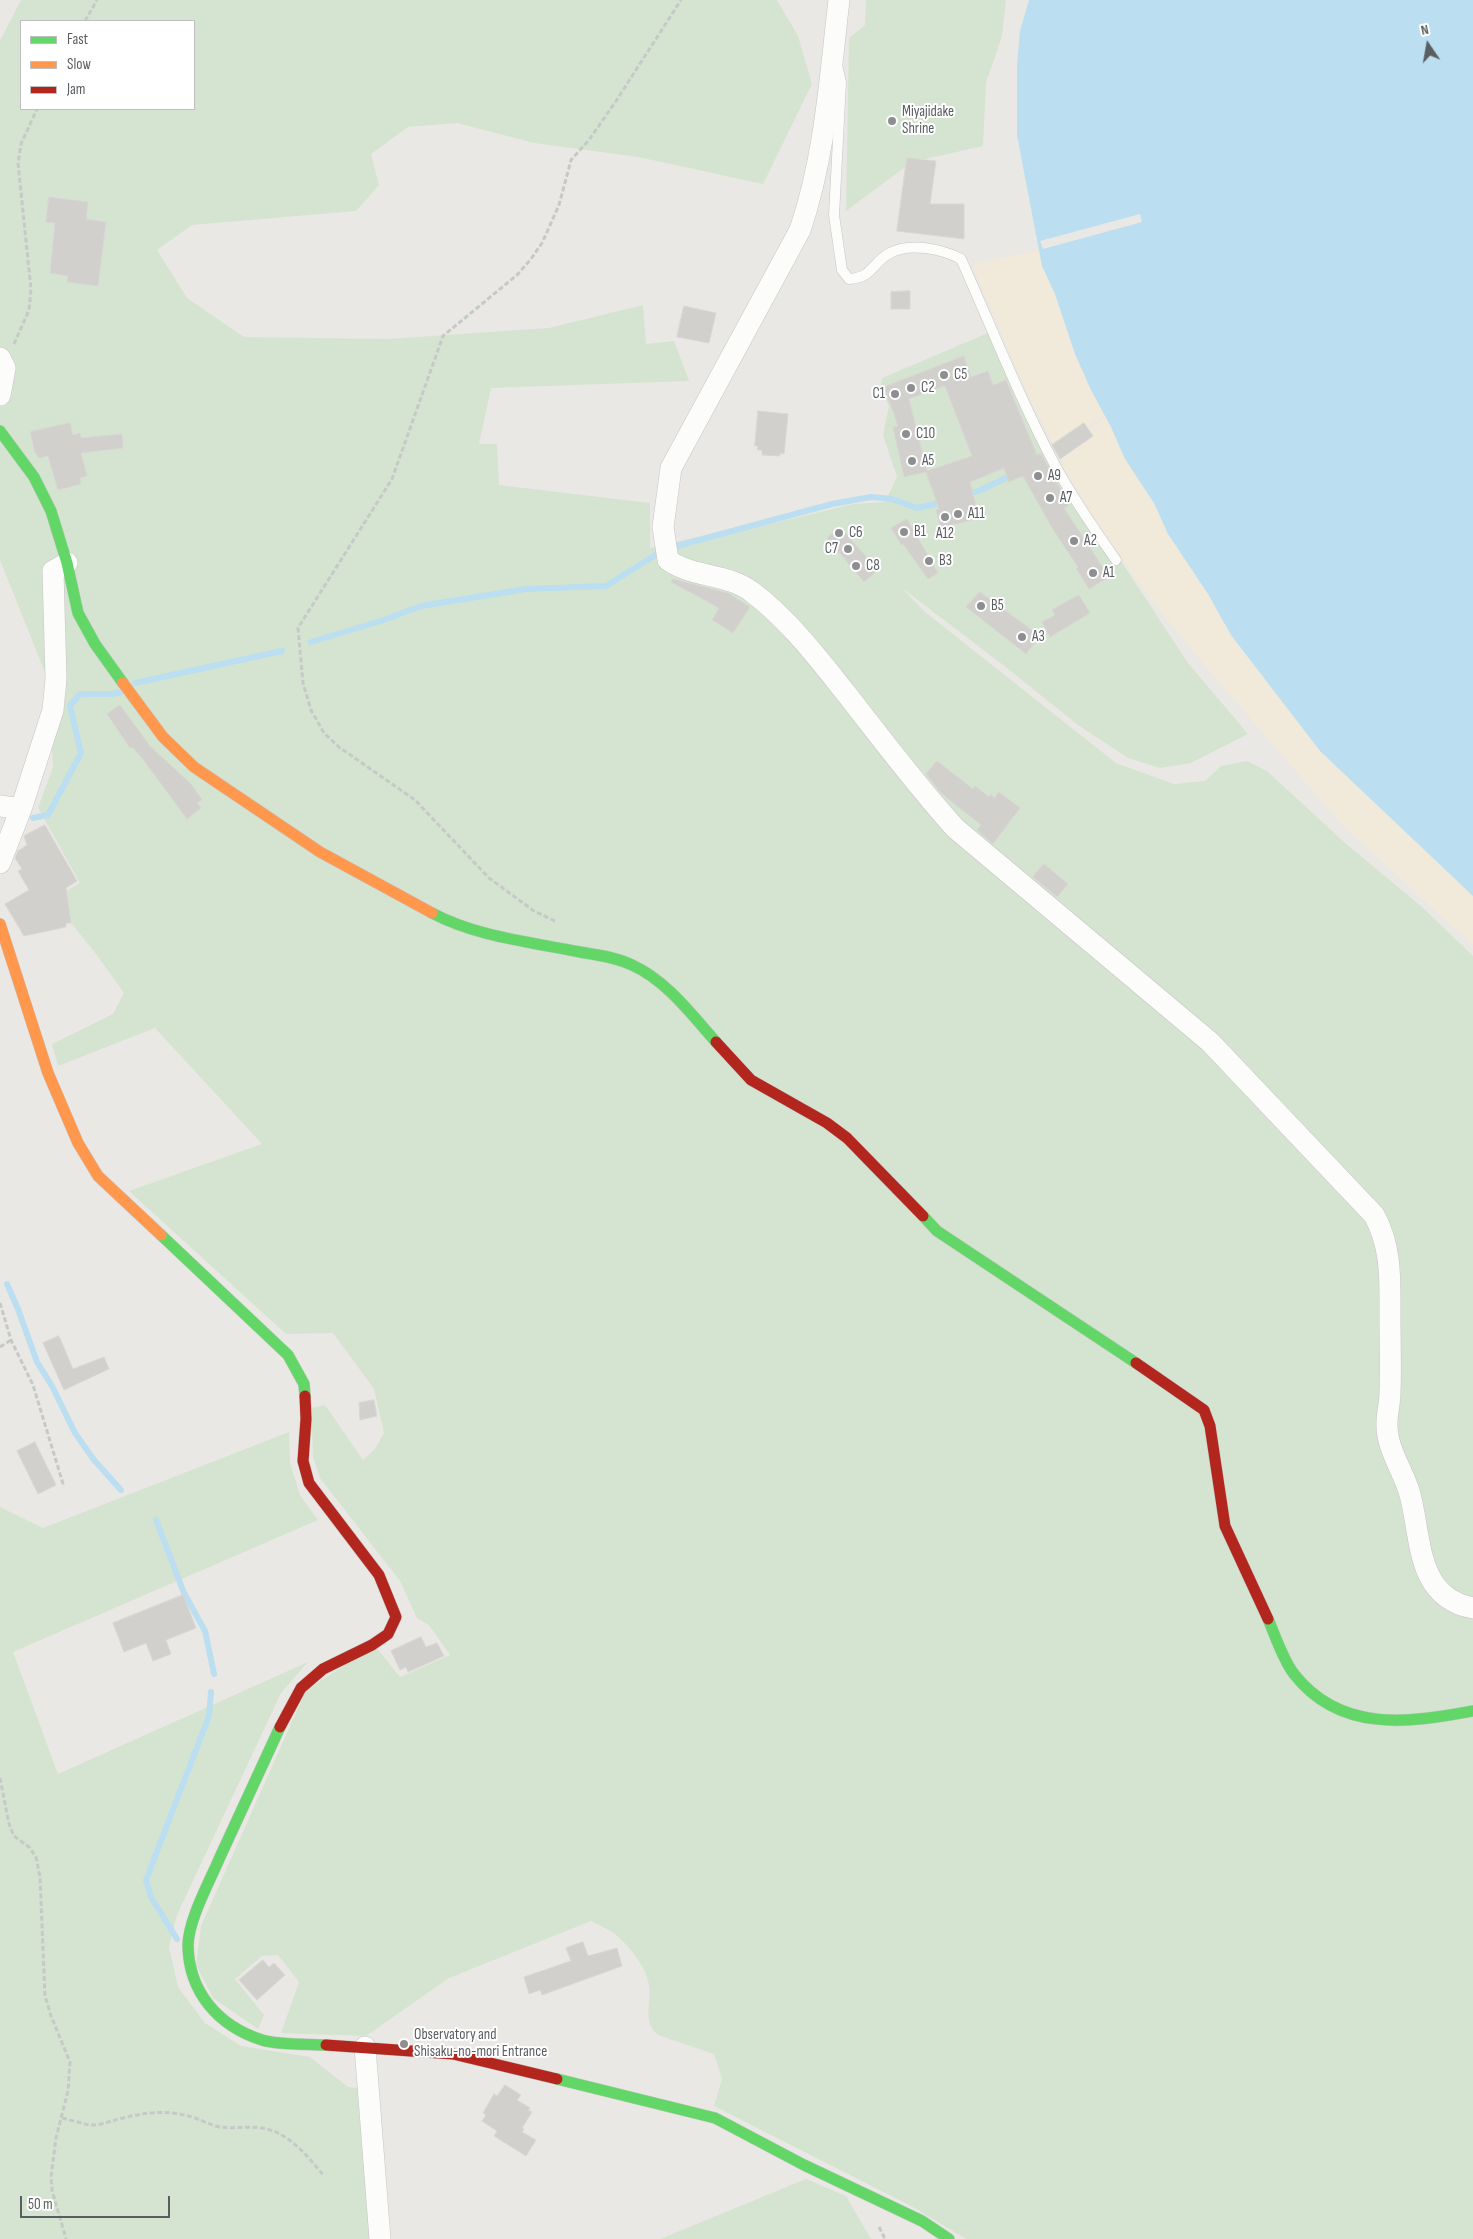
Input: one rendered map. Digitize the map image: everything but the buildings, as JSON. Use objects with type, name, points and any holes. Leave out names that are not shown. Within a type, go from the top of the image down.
[{"type":"street","points":[[839,0],[819,159],[809,204],[800,230],[671,468],[663,527],[668,560],[678,567],[724,579],[750,590],[771,607],[820,661],[928,798],[955,828],[1210,1042],[1374,1215],[1382,1229],[1390,1266],[1391,1364],[1386,1424],[1388,1437],[1410,1494],[1423,1561],[1429,1578],[1440,1591],[1455,1601],[1473,1608]]},
{"type":"street","points":[[0,395],[2,363]]},
{"type":"street","points":[[0,431],[34,477],[51,511],[67,563],[78,614],[95,644],[163,737],[194,767],[320,852],[451,923],[495,935],[611,958],[633,965],[669,990],[751,1080],[827,1123],[847,1138],[937,1231],[1204,1410],[1210,1426],[1225,1526],[1293,1672],[1307,1689],[1326,1704],[1349,1715],[1372,1720],[1404,1721],[1473,1711]]},
{"type":"street","points":[[0,863],[10,807],[53,710],[56,678],[53,571],[67,563]]},
{"type":"street","points":[[0,924],[51,1082],[82,1152],[98,1176],[288,1356],[304,1384],[306,1418],[303,1461],[309,1483],[379,1575],[390,1598],[396,1617],[388,1634],[372,1645],[324,1669],[301,1688],[287,1712],[197,1908],[188,1944],[191,1968],[200,1993],[216,2015],[237,2029],[263,2042],[453,2054],[715,2118],[804,2165],[914,2217],[949,2239]]},
{"type":"street","points":[[365,2047],[380,2239]]},
{"type":"lane","points":[[833,54],[841,82],[834,215],[842,270],[849,280],[862,278],[890,252],[910,248],[936,249],[961,259],[1056,468],[1116,560]]},
{"type":"path","points":[[86,20],[97,0]]},
{"type":"path","points":[[556,922],[534,911],[489,878],[415,800],[339,747],[324,732],[311,710],[303,683],[298,628],[392,480],[443,336],[517,275],[531,259],[542,243],[559,205],[571,160],[589,140],[616,101],[681,0]]},
{"type":"path","points":[[2,363],[29,310],[30,303],[30,268],[18,163],[21,144],[37,110]]},
{"type":"path","points":[[0,1302],[11,1340],[33,1385],[64,1487]]},
{"type":"path","points":[[0,1347],[11,1340]]},
{"type":"path","points":[[0,1778],[9,1824],[14,1836],[33,1852],[40,1877],[45,1996],[70,2062],[71,2072],[56,2138],[51,2177],[52,2190],[66,2239]]},
{"type":"path","points":[[62,2118],[89,2125],[98,2125],[145,2112],[165,2112],[185,2115],[223,2127],[263,2128],[273,2131],[300,2148],[324,2176]]},
{"type":"green space","points":[[21,0],[777,0],[798,36],[812,84],[763,184],[638,157],[534,143],[457,123],[408,127],[371,154],[379,185],[356,211],[192,225],[157,250],[187,298],[244,337],[388,339],[549,328],[643,305],[646,344],[674,341],[689,381],[491,388],[479,444],[497,444],[499,485],[650,503],[650,548],[719,532],[766,525],[853,504],[885,502],[897,477],[883,435],[889,406],[880,388],[882,378],[995,330],[1050,448],[1069,482],[1188,663],[1248,734],[1191,763],[1160,768],[1128,758],[1078,725],[902,588],[925,612],[1116,763],[1174,784],[1205,781],[1221,766],[1247,761],[1267,771],[1344,842],[1422,907],[1473,956],[1473,2239],[966,2239],[911,2206],[714,2106],[722,2079],[714,2054],[658,2035],[650,2023],[648,1981],[639,1962],[630,1949],[615,1934],[591,1921],[449,1978],[366,2036],[281,2033],[299,1982],[278,1955],[262,1956],[235,1979],[264,2015],[258,2029],[213,1998],[196,1965],[201,1926],[306,1690],[375,1646],[400,1677],[450,1655],[429,1625],[417,1618],[400,1581],[320,1478],[313,1457],[311,1408],[325,1405],[363,1460],[375,1449],[384,1433],[374,1389],[333,1333],[286,1334],[129,1191],[262,1144],[155,1028],[58,1066],[52,1044],[113,1014],[124,993],[52,899],[80,883],[38,808],[53,767],[48,680],[0,560],[0,41]]},
{"type":"green space","points":[[866,0],[1006,0],[1002,36],[986,83],[983,146],[912,162],[846,211],[849,38],[865,25]]},
{"type":"green space","points":[[289,1432],[290,1463],[300,1495],[318,1520],[13,1652],[58,1774],[308,1662],[281,1693],[177,1915],[169,1947],[178,1987],[205,2023],[241,2046],[310,2057],[348,2087],[358,2088],[372,2239],[0,2239],[0,1507],[43,1528]]},
{"type":"green space","points":[[806,2179],[846,2196],[871,2239],[660,2239]]},
{"type":"sand","points":[[1039,250],[1042,266],[1055,294],[1075,354],[1104,415],[1087,427],[1083,423],[1053,444],[1029,397],[973,268],[975,264]]},
{"type":"sand","points":[[1106,417],[1125,459],[1154,503],[1168,534],[1208,594],[1231,635],[1320,751],[1473,896],[1473,945],[1344,827],[1207,668],[1146,593],[1096,521],[1063,467],[1062,458],[1093,437],[1088,430]]},
{"type":"water","points":[[1029,0],[1473,0],[1473,896],[1320,751],[1231,635],[1208,594],[1168,534],[1154,503],[1125,459],[1075,354],[1055,294],[1042,266],[1017,135],[1017,66],[1020,31]]},
{"type":"pier","points":[[1140,214],[1142,222],[1043,249],[1040,241]]},
{"type":"waterway","points":[[966,495],[1014,474]]},
{"type":"waterway","points":[[677,546],[832,504],[871,497],[892,499],[917,508],[945,502]]},
{"type":"waterway","points":[[311,642],[384,620],[421,606],[526,589],[606,586],[657,554]]},
{"type":"waterway","points":[[135,683],[282,651]]},
{"type":"waterway","points":[[33,818],[48,815],[81,753],[70,706],[80,694],[112,694],[121,692]]},
{"type":"waterway","points":[[7,1284],[37,1362],[52,1386],[75,1433],[94,1460],[121,1490]]},
{"type":"waterway","points":[[156,1520],[184,1593],[205,1631],[214,1674]]},
{"type":"waterway","points":[[177,1939],[151,1897],[146,1880],[209,1716],[211,1692]]},
{"type":"traffic: fast","points":[[0,431],[34,477],[51,511],[67,563],[78,613],[95,644],[123,683]]},
{"type":"traffic: fast","points":[[432,913],[467,928],[486,933],[620,960],[632,965],[667,989],[716,1042]]},
{"type":"traffic: fast","points":[[923,1216],[937,1231],[1136,1363]]},
{"type":"traffic: fast","points":[[161,1235],[288,1355],[304,1384],[305,1396]]},
{"type":"traffic: fast","points":[[1268,1619],[1283,1655],[1294,1674],[1312,1693],[1332,1706],[1354,1715],[1400,1720],[1425,1719],[1473,1711]]},
{"type":"traffic: fast","points":[[280,1727],[195,1913],[189,1936],[190,1963],[200,1992],[209,2005],[232,2026],[246,2034],[268,2042],[326,2045]]},
{"type":"traffic: fast","points":[[557,2079],[715,2118],[804,2165],[922,2221],[949,2239]]},
{"type":"traffic: slow","points":[[123,683],[163,737],[194,767],[320,852],[432,913]]},
{"type":"traffic: slow","points":[[0,924],[48,1073],[78,1143],[98,1176],[161,1235]]},
{"type":"traffic: jam","points":[[716,1042],[751,1080],[827,1123],[847,1138],[923,1216]]},
{"type":"traffic: jam","points":[[1136,1363],[1204,1410],[1210,1426],[1225,1526],[1268,1619]]},
{"type":"traffic: jam","points":[[280,1727],[301,1688],[323,1669],[372,1645],[388,1634],[396,1617],[379,1575],[309,1483],[303,1461],[306,1419],[305,1396]]},
{"type":"traffic: jam","points":[[326,2045],[453,2054],[557,2079]]},
{"type":"place","name":"Miyajidake Shrine","points":[[892,121]]},
{"type":"place","name":"C5","points":[[944,375]]},
{"type":"place","name":"C2","points":[[911,388]]},
{"type":"place","name":"C1","points":[[895,394]]},
{"type":"place","name":"C10","points":[[906,434]]},
{"type":"place","name":"A5","points":[[912,461]]},
{"type":"place","name":"A9","points":[[1038,476]]},
{"type":"place","name":"A7","points":[[1050,498]]},
{"type":"place","name":"A11","points":[[958,514]]},
{"type":"place","name":"A12","points":[[945,517]]},
{"type":"place","name":"B1","points":[[904,532]]},
{"type":"place","name":"C6","points":[[839,533]]},
{"type":"place","name":"A2","points":[[1074,541]]},
{"type":"place","name":"C7","points":[[848,549]]},
{"type":"place","name":"B3","points":[[929,561]]},
{"type":"place","name":"C8","points":[[856,566]]},
{"type":"place","name":"A1","points":[[1093,573]]},
{"type":"place","name":"B5","points":[[981,606]]},
{"type":"place","name":"A3","points":[[1022,637]]},
{"type":"place","name":"Observatory and Shisaku-no-mori Entrance","points":[[404,2044]]}]
